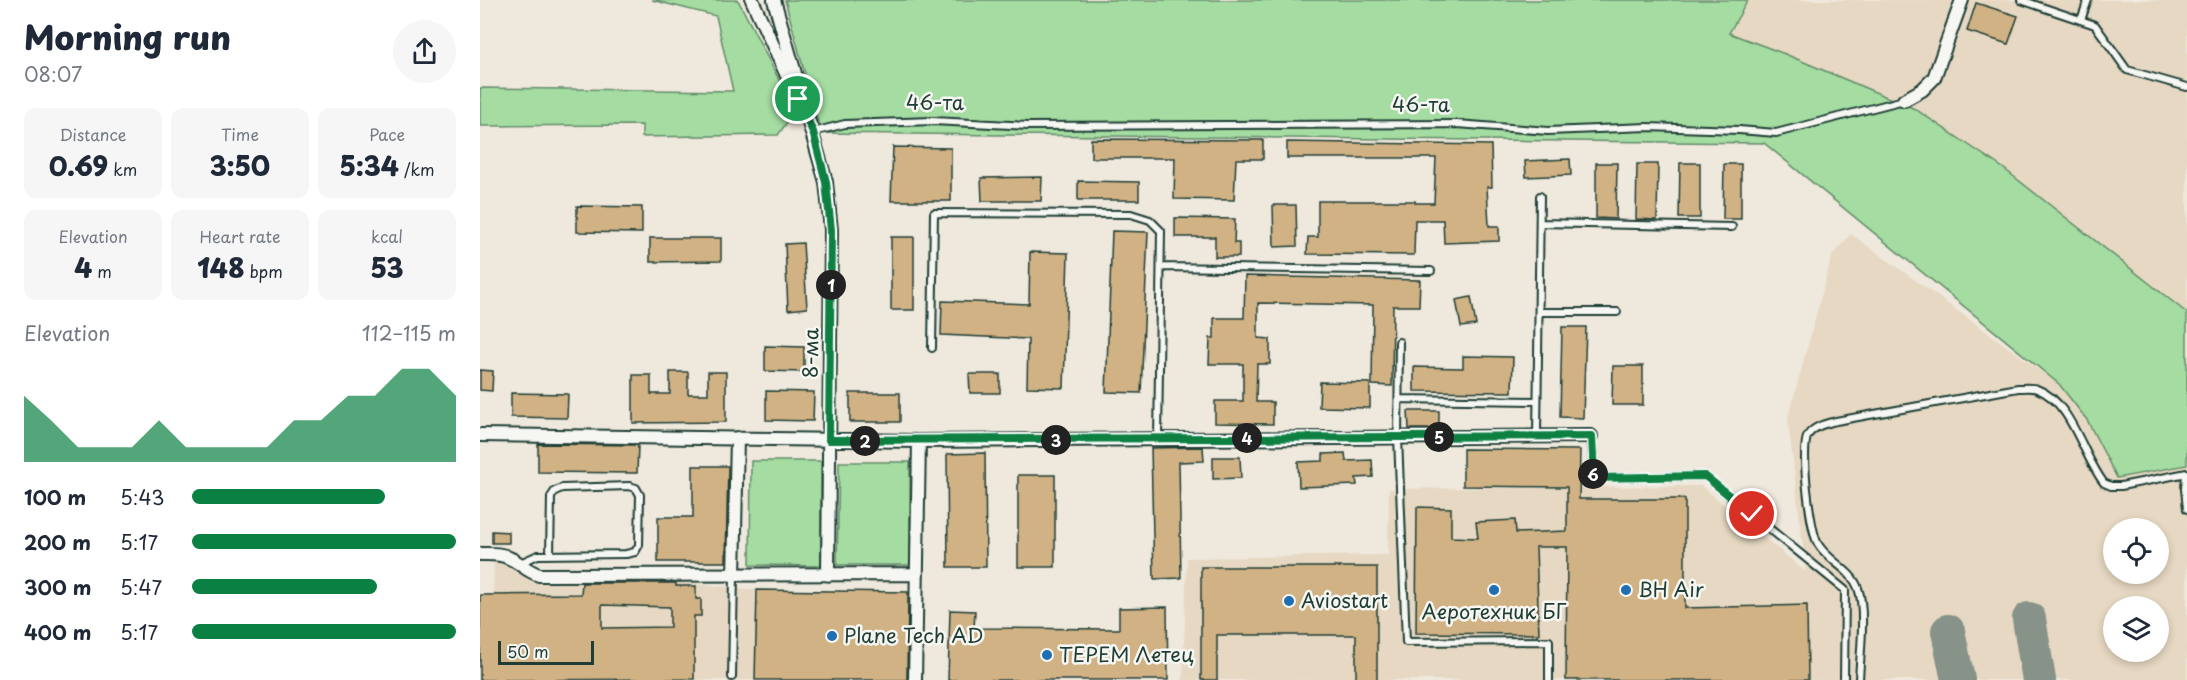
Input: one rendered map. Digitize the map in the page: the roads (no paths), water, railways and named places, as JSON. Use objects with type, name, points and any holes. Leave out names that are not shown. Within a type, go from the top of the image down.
[{"type":"street","name":"8-ма","points":[[752,0],[813,132]]},
{"type":"street","name":"8-ма","points":[[774,0],[826,182],[831,230],[828,575]]},
{"type":"street","name":"46-та","points":[[1904,100],[1923,90],[1935,78],[1962,0]]},
{"type":"street","points":[[480,435],[919,441],[1592,436]]},
{"type":"street","points":[[734,576],[738,438]]},
{"type":"street","points":[[915,680],[919,441]]},
{"type":"street","points":[[480,554],[509,557],[526,571],[539,575],[917,574]]},
{"type":"lane","points":[[2021,0],[2095,25],[2127,70],[2187,87]]},
{"type":"lane","points":[[2081,20],[2088,0]]},
{"type":"lane","name":"46-та","points":[[813,132],[845,124],[933,121],[1028,126],[1457,124],[1548,131],[1647,127],[1776,133],[1904,100]]},
{"type":"lane","points":[[1537,436],[1540,196]]},
{"type":"lane","points":[[932,348],[934,213],[1131,214],[1150,220],[1161,231],[1158,439]]},
{"type":"lane","points":[[1540,223],[1732,227]]},
{"type":"lane","points":[[1162,267],[1431,271]]},
{"type":"lane","points":[[1539,312],[1617,312]]},
{"type":"lane","points":[[1399,342],[1398,437],[1406,642],[1549,641],[1549,680]]},
{"type":"lane","points":[[1859,680],[1861,605],[1858,588],[1851,576],[1823,552],[1812,530],[1804,450],[1807,436],[1816,427],[1836,421],[2007,390],[2036,389],[2051,398],[2065,412],[2104,483],[2121,486],[2187,473],[2185,489],[2187,509]]},
{"type":"lane","points":[[1399,399],[1537,401]]},
{"type":"lane","points":[[1592,436],[1594,478],[1705,476],[1845,591],[1844,680]]},
{"type":"lane","points":[[518,564],[538,555],[550,555],[626,554],[635,552],[639,545],[640,495],[636,488],[628,486],[562,488],[555,491],[551,497],[550,555]]},
{"type":"lane","points":[[732,677],[734,576]]},
{"type":"place","name":"Аеротехник БГ","points":[[1494,590]]},
{"type":"place","name":"BH Air","points":[[1626,590]]},
{"type":"place","name":"Aviostart","points":[[1289,601]]},
{"type":"place","name":"Plane Tech AD","points":[[832,636]]},
{"type":"place","name":"ТЕРЕМ Летец","points":[[1047,655]]}]
